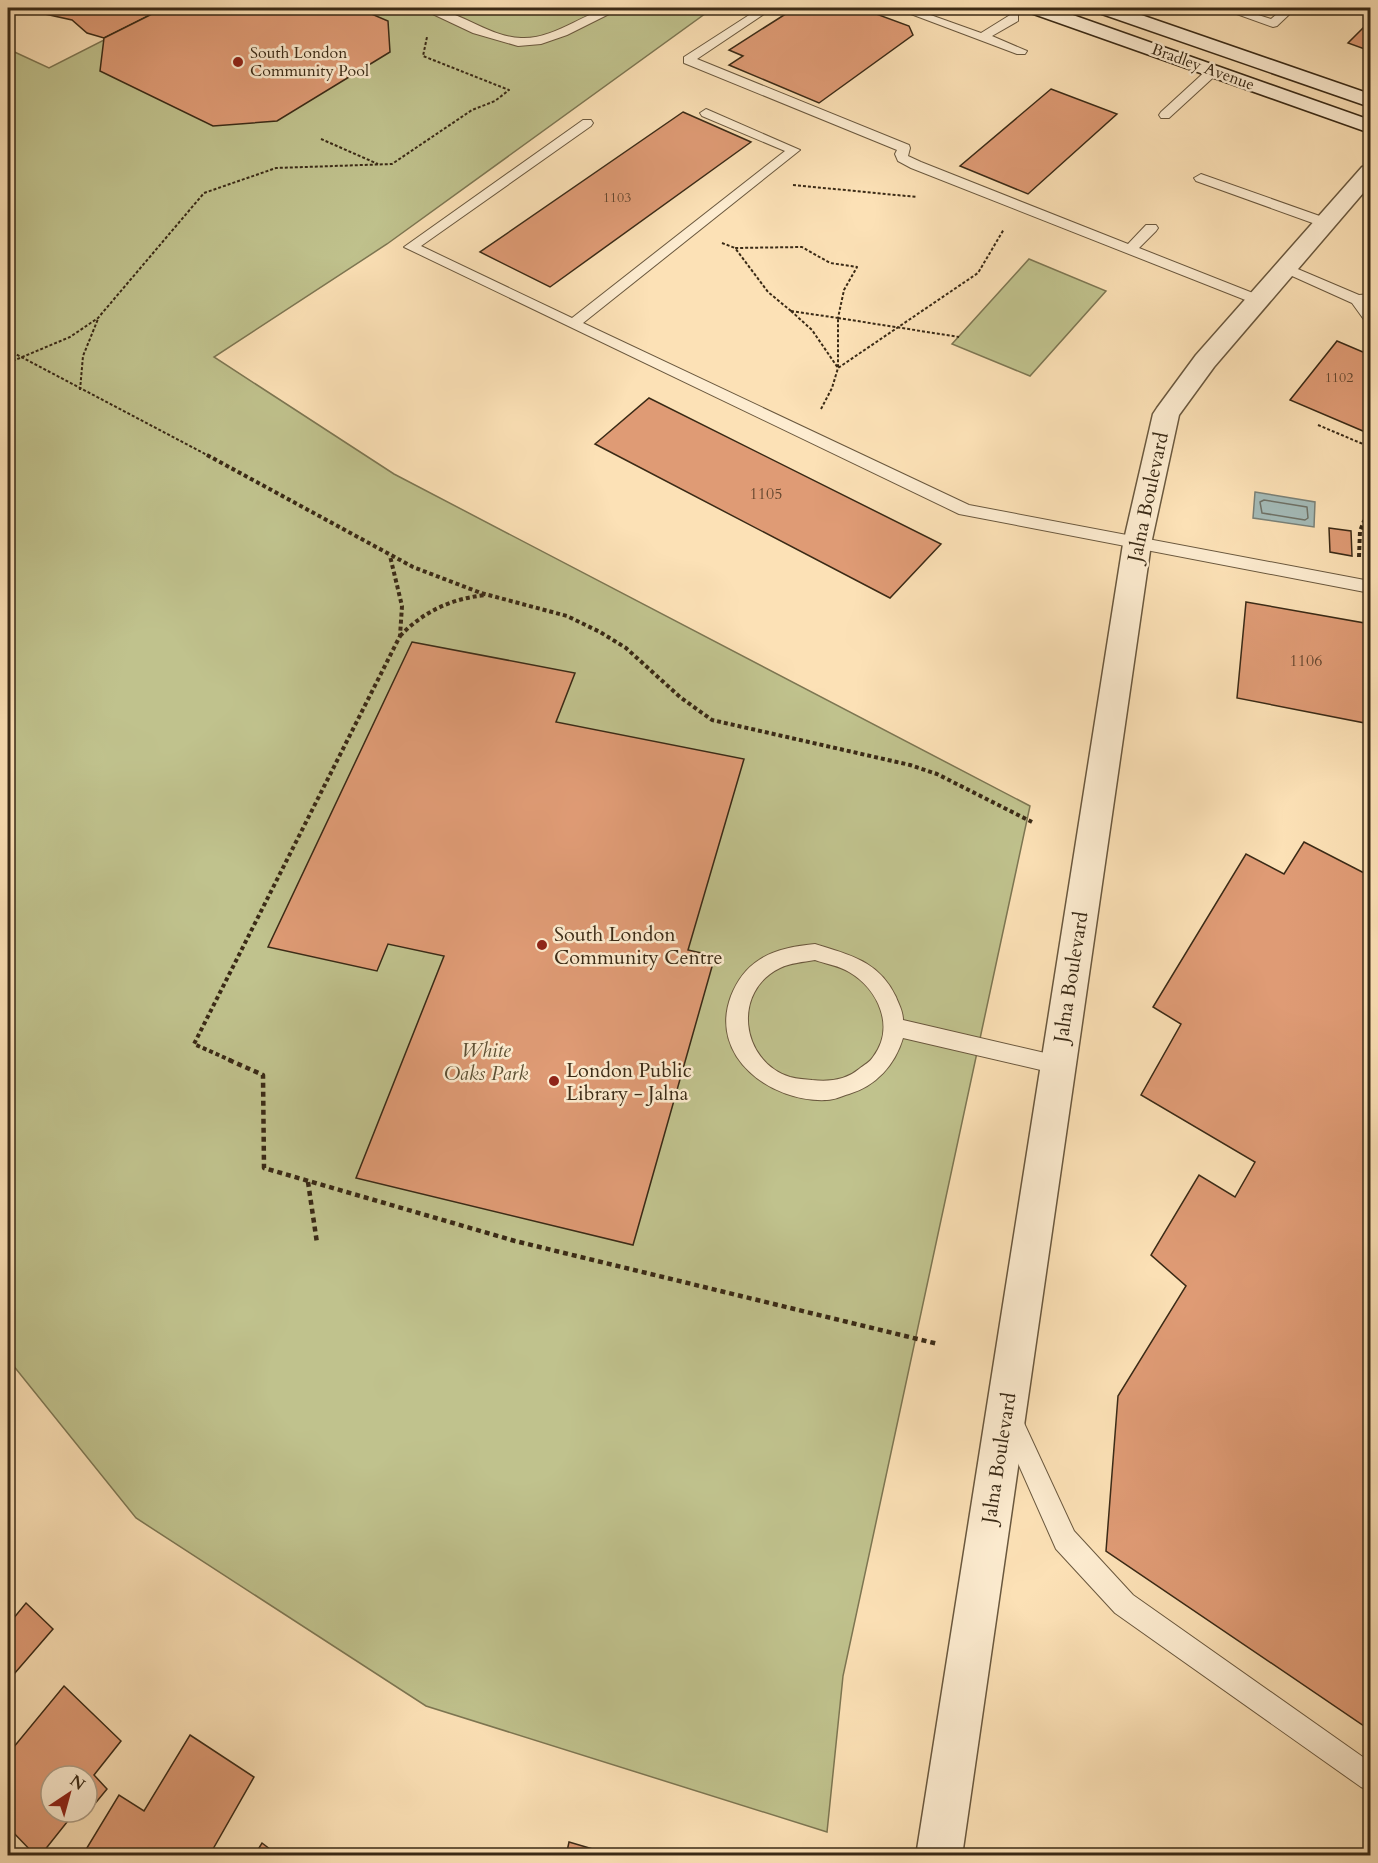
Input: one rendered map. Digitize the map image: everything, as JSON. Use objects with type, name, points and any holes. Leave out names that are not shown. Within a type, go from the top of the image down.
[{"type":"street","name":"Bradley Avenue","points":[[1035,8],[1371,127]]},
{"type":"street","name":"Bradley Avenue","points":[[1102,8],[1371,101]]},
{"type":"street","name":"Jalna Boulevard","points":[[939,1856],[1137,544],[1166,414],[1205,360],[1371,172]]},
{"type":"lane","points":[[426,8],[500,38],[528,42],[563,33],[615,8]]},
{"type":"lane","points":[[526,8],[533,8]]},
{"type":"lane","points":[[767,8],[688,60],[904,148],[901,154],[903,158],[916,165],[1258,300]]},
{"type":"lane","points":[[901,8],[1021,51]]},
{"type":"lane","points":[[1226,8],[1273,23],[1290,8]]},
{"type":"lane","points":[[982,37],[1014,18]]},
{"type":"lane","points":[[1165,115],[1213,71]]},
{"type":"lane","points":[[574,323],[794,150],[706,112]]},
{"type":"lane","points":[[587,123],[411,247],[965,510],[1371,587]]},
{"type":"lane","points":[[1201,178],[1326,223]]},
{"type":"lane","points":[[1130,250],[1151,228]]},
{"type":"lane","points":[[1286,268],[1364,299],[1371,318]]},
{"type":"lane","points":[[815,952],[840,957],[862,968],[880,984],[891,1005],[895,1027],[890,1049],[878,1069],[858,1083],[834,1091],[807,1092],[778,1082],[759,1069],[743,1049],[736,1026],[738,1002],[748,981],[766,965],[790,955],[815,952]]},
{"type":"lane","points":[[895,1027],[1058,1065]]},
{"type":"lane","points":[[1006,1410],[1065,1540],[1124,1604],[1371,1778]]},
{"type":"path","points":[[8,363],[70,337],[98,318],[204,193],[276,168],[392,164],[472,110],[495,101],[509,90],[423,56],[429,28]]},
{"type":"path","points":[[321,139],[381,165]]},
{"type":"path","points":[[754,181],[922,198]]},
{"type":"path","points":[[838,368],[978,273],[1005,228]]},
{"type":"path","points":[[819,413],[832,388],[838,368],[837,318],[847,279],[857,267],[830,263],[802,247],[735,248],[768,292],[812,330],[838,368]]},
{"type":"path","points":[[791,311],[897,328],[938,330],[958,337]]},
{"type":"path","points":[[80,390],[83,356],[98,318]]},
{"type":"path","points":[[8,350],[296,502],[413,567],[490,595],[567,616],[600,632],[626,648],[680,697],[712,720],[910,765],[937,774],[1032,822]]},
{"type":"path","points":[[1318,425],[1371,447]]},
{"type":"path","points":[[1359,564],[1360,531],[1364,521],[1371,518]]},
{"type":"path","points":[[390,556],[402,605],[403,620],[400,636]]},
{"type":"path","points":[[490,595],[455,600],[438,606],[412,622],[400,636],[194,1044],[263,1075],[264,1168],[644,1276],[938,1344]]},
{"type":"path","points":[[308,1182],[317,1243]]},
{"type":"green space","name":"White Oaks Park","points":[[167,8],[713,8],[387,244],[214,357],[394,474],[1030,806],[843,1676],[827,1832],[426,1706],[136,1518],[8,1359],[8,49],[49,68]]},
{"type":"green space","points":[[1029,259],[1106,291],[1030,376],[952,344]]},
{"type":"water","points":[[1255,492],[1315,502],[1314,527],[1253,518]]},
{"type":"building","points":[[38,8],[164,8],[104,38],[87,33],[72,20],[45,14]]},
{"type":"building","name":"South London Community Pool","points":[[164,8],[379,8],[369,13],[388,21],[390,52],[277,121],[213,126],[100,71],[104,38]]},
{"type":"building","points":[[795,8],[860,8],[909,26],[913,35],[819,103],[729,65],[743,56],[729,50]]},
{"type":"building","points":[[1370,21],[1370,51],[1348,43]]},
{"type":"building","points":[[1051,89],[1117,114],[1028,194],[960,166]]},
{"type":"building","points":[[683,112],[751,142],[550,287],[480,252]]},
{"type":"building","points":[[1337,341],[1370,355],[1370,434],[1290,400]]},
{"type":"building","points":[[649,398],[941,544],[890,598],[595,444]]},
{"type":"building","points":[[1329,528],[1351,531],[1352,556],[1330,552]]},
{"type":"building","points":[[1246,602],[1370,624],[1370,724],[1237,698]]},
{"type":"building","name":"South London Community Centre","points":[[412,642],[575,673],[556,722],[744,759],[688,950],[715,956],[633,1245],[356,1178],[444,956],[388,944],[377,971],[268,947]]},
{"type":"building","points":[[1304,842],[1370,876],[1370,1730],[1106,1551],[1118,1396],[1186,1286],[1151,1255],[1199,1175],[1235,1197],[1255,1162],[1141,1095],[1181,1024],[1153,1007],[1246,854],[1284,874]]},
{"type":"building","points":[[26,1603],[53,1629],[8,1681],[8,1625]]},
{"type":"building","points":[[64,1686],[121,1741],[99,1769],[99,1764],[39,1764],[39,1824],[65,1824],[40,1856],[36,1856],[8,1827],[8,1778],[12,1773],[8,1768],[8,1754]]},
{"type":"building","points":[[190,1735],[254,1777],[209,1856],[82,1856],[119,1795],[144,1811]]},
{"type":"building","points":[[99,1780],[107,1789],[99,1799]]},
{"type":"building","points":[[569,1842],[610,1854],[610,1856],[566,1856]]},
{"type":"building","points":[[262,1843],[279,1856],[254,1856]]},
{"type":"place","name":"South London Community Pool","points":[[238,62]]},
{"type":"place","name":"South London Community Centre","points":[[542,945]]},
{"type":"place","name":"London Public Library - Jalna","points":[[554,1081]]}]
